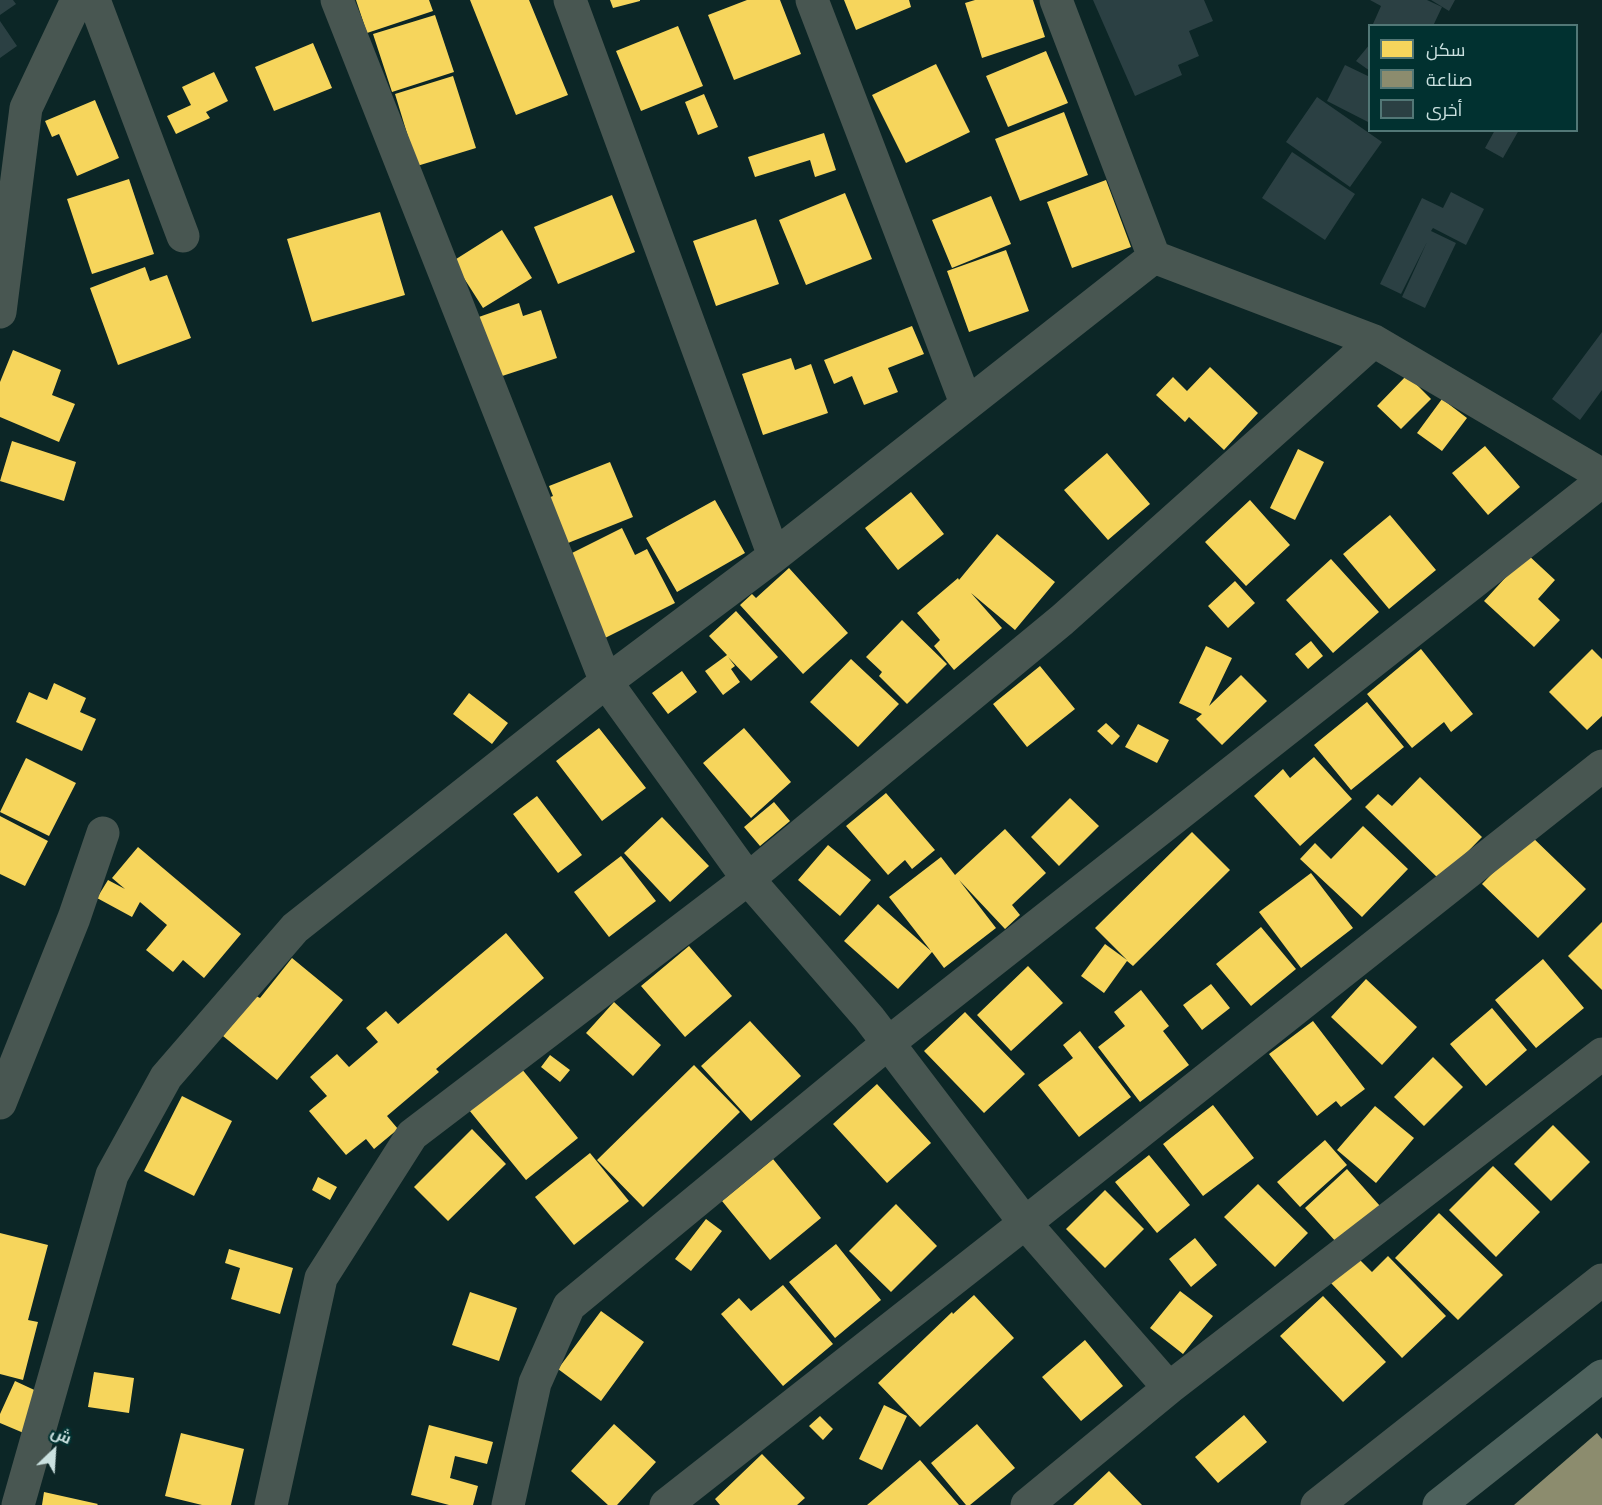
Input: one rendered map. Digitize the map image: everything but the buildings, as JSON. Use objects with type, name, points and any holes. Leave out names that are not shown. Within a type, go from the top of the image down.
[{"type":"highway","points":[[1439,1505],[1600,1382]]},
{"type":"street","points":[[0,312],[26,108],[77,0]]},
{"type":"street","points":[[94,0],[183,236]]},
{"type":"street","points":[[337,0],[606,682],[748,879],[869,1018],[1025,1223],[1169,1388]]},
{"type":"street","points":[[570,0],[774,556]]},
{"type":"street","points":[[812,0],[966,403]]},
{"type":"street","points":[[1056,0],[1154,257],[1374,341],[1602,475]]},
{"type":"street","points":[[18,1505],[112,1175],[166,1077],[295,928],[606,682],[774,556],[1154,257]]},
{"type":"street","points":[[271,1505],[321,1278],[412,1135],[748,879],[1062,620],[1374,341]]},
{"type":"street","points":[[508,1505],[535,1383],[569,1306],[887,1044],[1602,481]]},
{"type":"street","points":[[666,1505],[1602,766]]},
{"type":"street","points":[[0,1103],[74,918],[103,833]]},
{"type":"street","points":[[1027,1505],[1169,1388],[1602,1054]]},
{"type":"street","points":[[1318,1505],[1600,1288]]}]
